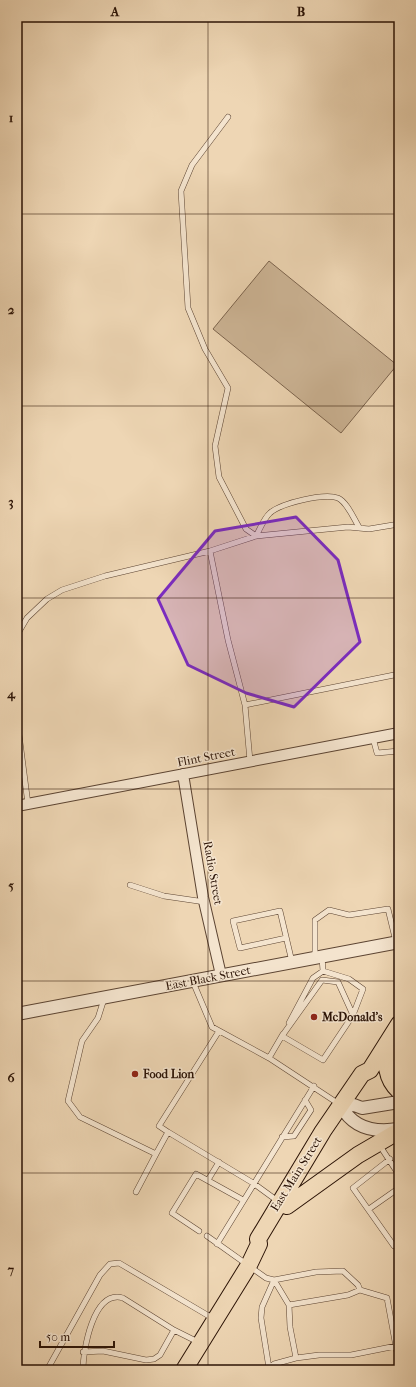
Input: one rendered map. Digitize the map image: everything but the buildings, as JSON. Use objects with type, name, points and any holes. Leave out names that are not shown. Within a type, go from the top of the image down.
[{"type":"highway","name":"East Main Street","points":[[184,1370],[249,1265],[259,1244],[265,1242],[283,1204],[347,1109],[362,1074],[370,1070],[399,1024]]},
{"type":"highway","points":[[387,1045],[386,1065],[388,1075],[391,1082],[399,1091]]},
{"type":"highway","points":[[283,1204],[399,1130]]},
{"type":"street","name":"Flint Street","points":[[17,806],[399,733]]},
{"type":"street","name":"Radio Street","points":[[182,774],[205,902],[221,975]]},
{"type":"street","name":"East Black Street","points":[[17,1014],[398,942]]},
{"type":"street","points":[[347,1109],[399,1102]]},
{"type":"street","points":[[347,1109],[361,1127],[373,1131],[386,1132],[399,1130]]},
{"type":"lane","points":[[228,117],[192,165],[181,191],[188,308],[205,349],[228,388],[215,446],[219,478],[246,529],[256,536]]},
{"type":"lane","points":[[256,536],[266,516],[278,507],[326,497],[338,498],[344,502],[359,528]]},
{"type":"lane","points":[[17,635],[27,618],[47,599],[62,590],[105,576],[210,551],[256,536],[348,527],[369,529],[399,524]]},
{"type":"lane","points":[[210,551],[228,640],[245,705],[250,761]]},
{"type":"lane","points":[[245,705],[399,674]]},
{"type":"lane","points":[[17,719],[28,804]]},
{"type":"lane","points":[[373,738],[377,753],[399,751]]},
{"type":"lane","points":[[130,885],[164,896],[205,902]]},
{"type":"lane","points":[[323,971],[319,957],[314,920],[329,910],[349,915],[388,909],[398,942]]},
{"type":"lane","points":[[286,938],[240,948],[233,921],[280,911],[292,962]]},
{"type":"lane","points":[[282,1036],[322,1060],[353,1015],[362,989],[349,979],[323,971]]},
{"type":"lane","points":[[282,1036],[313,978],[323,971]]},
{"type":"lane","points":[[268,1058],[322,980],[338,982],[353,1015]]},
{"type":"lane","points":[[192,981],[212,1027],[268,1058],[314,1086],[347,1109]]},
{"type":"lane","points":[[105,997],[98,1018],[82,1041],[68,1101],[80,1116],[156,1154]]},
{"type":"lane","points":[[220,1031],[158,1126],[253,1183],[283,1204]]},
{"type":"lane","points":[[217,1244],[253,1183],[314,1086]]},
{"type":"lane","points":[[282,1137],[294,1136],[311,1110],[305,1100]]},
{"type":"lane","points":[[136,1192],[168,1132]]},
{"type":"lane","points":[[378,1143],[390,1159],[399,1175]]},
{"type":"lane","points":[[390,1159],[354,1188],[394,1246],[399,1243]]},
{"type":"lane","points":[[208,1180],[219,1162]]},
{"type":"lane","points":[[200,1231],[172,1212],[196,1174],[243,1200]]},
{"type":"lane","points":[[369,1209],[399,1188]]},
{"type":"lane","points":[[207,1236],[266,1278],[274,1280],[316,1272],[344,1271],[358,1285],[360,1290]]},
{"type":"lane","points":[[47,1370],[100,1275],[110,1264],[119,1263],[215,1320]]},
{"type":"lane","points":[[274,1280],[289,1305],[290,1327],[296,1358]]},
{"type":"lane","points":[[269,1369],[261,1318],[262,1307],[274,1280]]},
{"type":"lane","points":[[289,1305],[348,1295],[360,1290],[387,1298],[399,1363]]},
{"type":"lane","points":[[83,1370],[83,1352],[97,1312],[106,1302],[118,1296],[174,1330],[200,1343]]},
{"type":"lane","points":[[83,1352],[103,1351],[124,1354],[146,1360],[154,1359],[160,1354],[174,1330]]},
{"type":"lane","points":[[269,1369],[274,1364],[296,1358],[319,1354],[351,1355],[396,1346]]},
{"type":"highlighted area","points":[[296,517],[338,560],[360,642],[294,707],[246,693],[188,665],[158,599],[215,531]]},
{"type":"shaded area","points":[[269,261],[397,365],[341,433],[213,329]]},
{"type":"place","name":"McDonald's","points":[[314,1017]]},
{"type":"place","name":"Food Lion","points":[[135,1074]]}]
